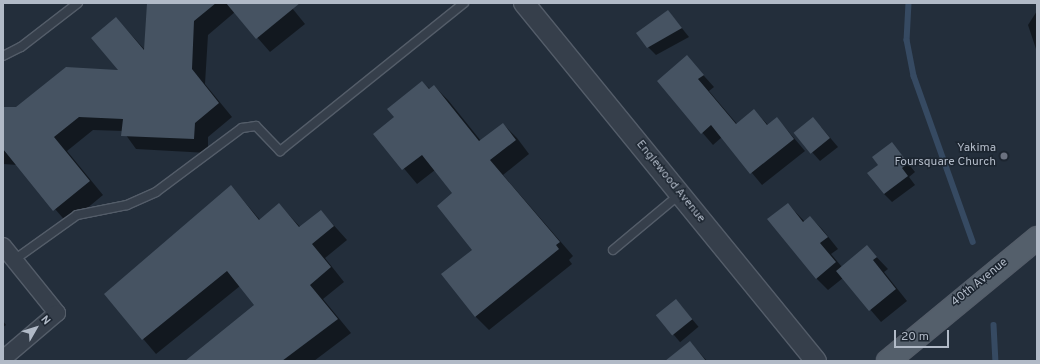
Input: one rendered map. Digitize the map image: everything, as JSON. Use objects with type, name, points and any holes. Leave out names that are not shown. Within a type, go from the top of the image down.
[{"type":"main road","name":"40th Avenue","points":[[888,361],[1037,238]]},
{"type":"street","name":"Englewood Avenue","points":[[524,3],[816,361]]},
{"type":"street","points":[[3,246],[57,313],[3,359]]},
{"type":"lane","points":[[3,56],[21,47],[78,3]]},
{"type":"lane","points":[[14,260],[77,215],[127,205],[156,192],[242,128],[256,126],[280,151],[464,3]]},
{"type":"lane","points":[[613,250],[680,194]]},
{"type":"building","points":[[147,3],[216,3],[194,21],[192,69],[219,103],[195,123],[194,139],[121,136],[123,119],[79,117],[54,137],[90,181],[53,211],[3,149],[3,107],[16,107],[66,67],[118,70],[91,38],[116,17],[144,50]]},
{"type":"building","points":[[226,3],[300,3],[256,39]]},
{"type":"building","points":[[668,10],[682,28],[647,48],[636,33]]},
{"type":"building","points":[[687,55],[704,75],[698,79],[736,124],[754,109],[767,125],[777,117],[794,139],[750,174],[711,125],[701,134],[657,81]]},
{"type":"building","points":[[422,81],[429,89],[434,85],[479,141],[503,123],[516,140],[490,160],[560,242],[556,245],[559,249],[475,317],[441,274],[472,250],[437,206],[452,193],[422,155],[402,170],[373,134],[394,117],[387,109]]},
{"type":"building","points":[[813,117],[830,138],[811,154],[794,133]]},
{"type":"building","points":[[892,142],[908,163],[902,168],[908,176],[884,194],[867,173],[878,165],[872,157]]},
{"type":"building","points":[[231,185],[259,220],[279,203],[299,227],[321,210],[334,226],[312,244],[331,267],[310,285],[338,319],[282,361],[185,361],[254,305],[227,271],[142,340],[104,294]]},
{"type":"building","points":[[788,203],[803,222],[810,216],[828,237],[820,243],[836,262],[816,279],[767,219]]},
{"type":"building","points":[[867,245],[877,257],[873,260],[896,289],[869,311],[836,271]]},
{"type":"building","points":[[676,299],[692,319],[672,336],[656,315]]},
{"type":"building","points":[[690,341],[706,361],[665,361]]},
{"type":"waterway","points":[[909,3],[907,40],[914,76],[973,242]]},
{"type":"waterway","points":[[994,325],[996,361]]},
{"type":"place","name":"Yakima Foursquare Church","points":[[1004,156]]}]
